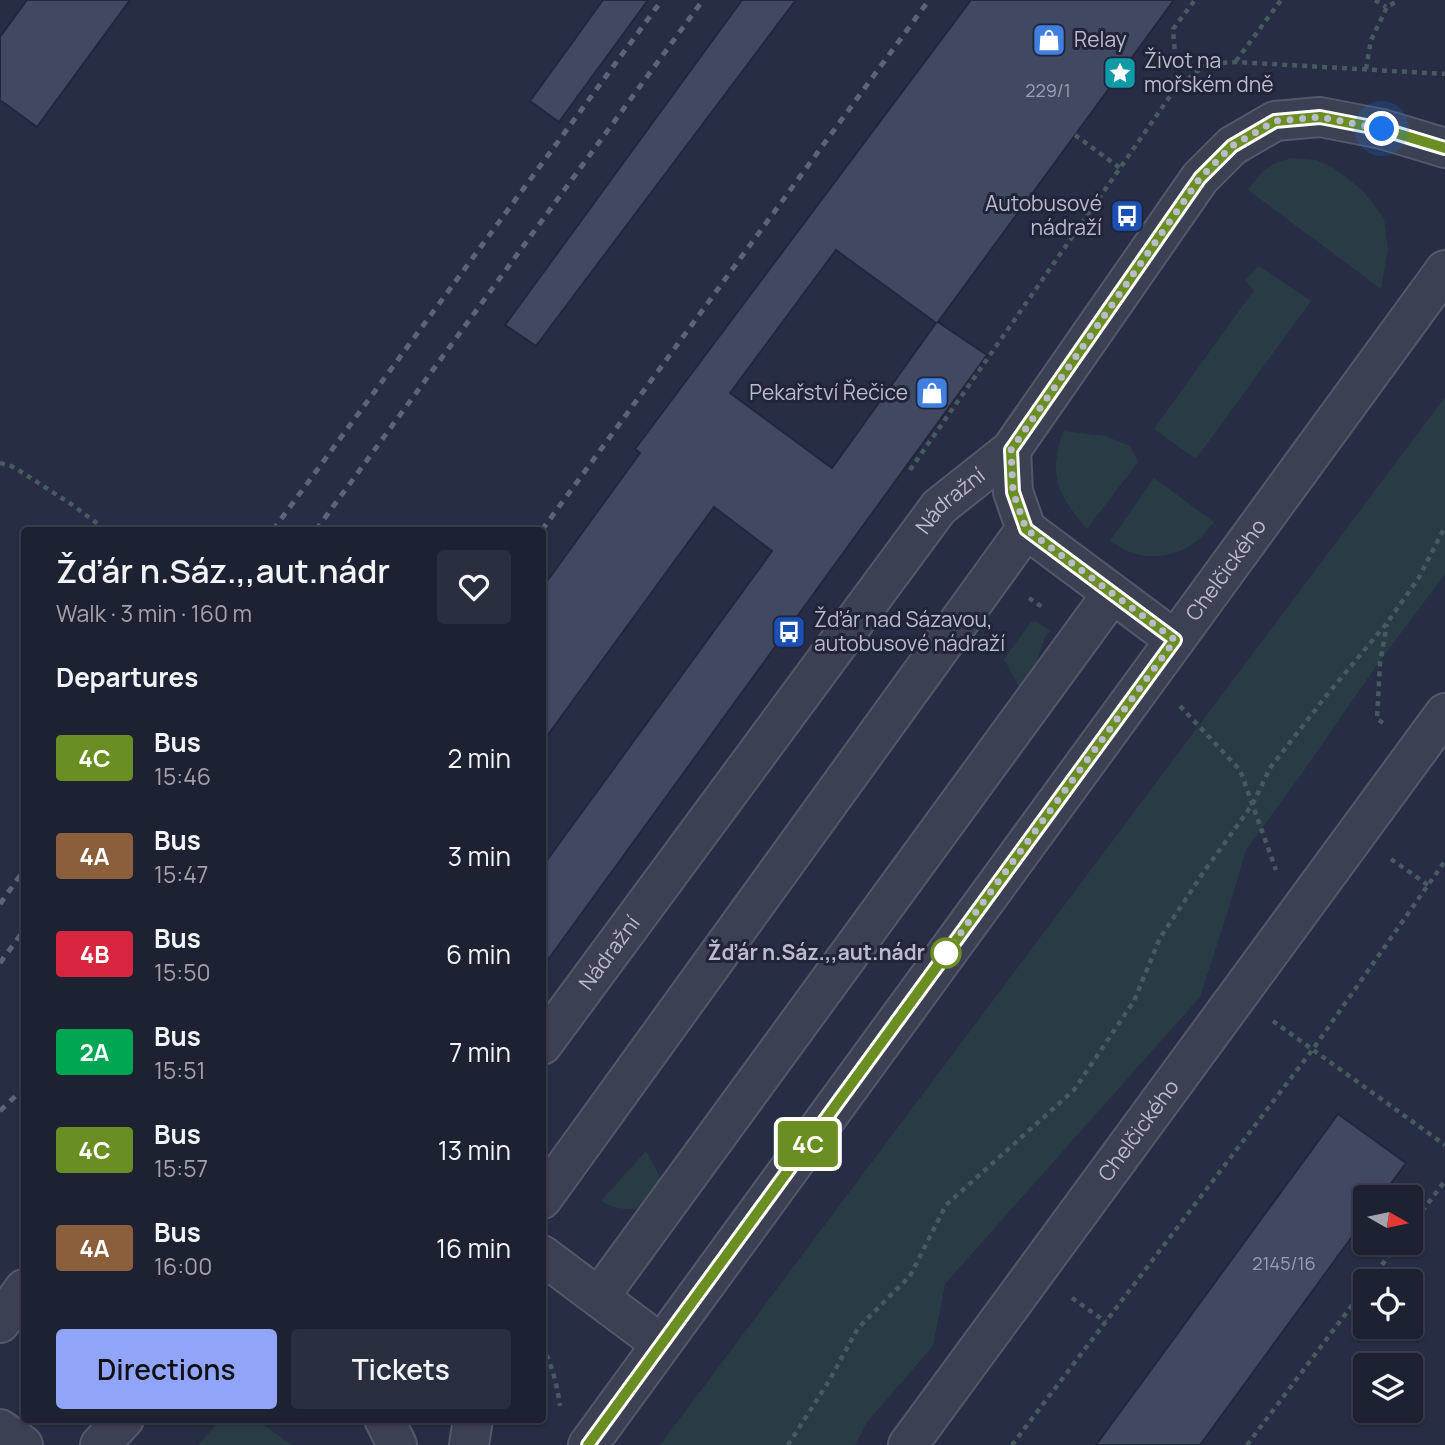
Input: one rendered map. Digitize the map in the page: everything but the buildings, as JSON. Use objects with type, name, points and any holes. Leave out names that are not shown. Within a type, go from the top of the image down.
[{"type":"street","name":"Nádražní","points":[[546,1040],[939,507],[1011,450],[1200,178],[1232,146],[1275,121],[1320,117],[1382,129],[1445,148]]},
{"type":"street","name":"Chelčického","points":[[588,1445],[1445,270]]},
{"type":"street","points":[[1011,450],[1013,492],[1026,529],[1175,640]]},
{"type":"street","points":[[546,1193],[1026,529]]},
{"type":"street","points":[[598,1297],[1112,594]]},
{"type":"street","name":"Chelčického","points":[[908,1445],[1445,713]]},
{"type":"street","points":[[546,1258],[662,1344]]},
{"type":"street","points":[[0,1323],[21,1293]]},
{"type":"street","points":[[100,1445],[120,1423]]},
{"type":"street","points":[[386,1423],[397,1445]]},
{"type":"street","points":[[469,1445],[472,1423]]},
{"type":"street","points":[[0,1429],[23,1445]]},
{"type":"path","points":[[1175,89],[1173,29],[1195,0]]},
{"type":"path","points":[[1236,62],[1280,0]]},
{"type":"path","points":[[1376,0],[1387,7]]},
{"type":"path","points":[[1366,69],[1371,40],[1387,7],[1399,0]]},
{"type":"path","points":[[913,466],[1175,89],[1207,64],[1236,62],[1445,74]]},
{"type":"path","points":[[1075,135],[1120,168]]},
{"type":"path","points":[[0,463],[20,471],[102,527]]},
{"type":"path","points":[[788,1445],[858,1328],[910,1276],[946,1205],[1074,1090],[1134,1001],[1160,938],[1252,805],[1269,768],[1387,623],[1418,579],[1445,527]]},
{"type":"path","points":[[1387,623],[1380,663],[1377,719],[1418,749]]},
{"type":"path","points":[[1176,701],[1240,770],[1293,920]]},
{"type":"path","points":[[1012,1445],[1313,1049],[1445,861]]},
{"type":"path","points":[[1238,995],[1445,1145]]},
{"type":"path","points":[[1423,1210],[1445,1181]]},
{"type":"path","points":[[1247,1445],[1353,1304]]},
{"type":"path","points":[[546,1352],[561,1409]]},
{"type":"shaded area","points":[[1292,158],[1316,160],[1334,168],[1363,191],[1384,218],[1388,250],[1381,289],[1248,190],[1266,169]]},
{"type":"shaded area","points":[[1259,266],[1311,301],[1196,459],[1154,429],[1254,290],[1245,280]]},
{"type":"shaded area","points":[[1445,397],[1445,574],[1246,850],[1200,997],[945,1284],[933,1346],[867,1422],[855,1445],[660,1445]]},
{"type":"shaded area","points":[[1063,431],[1105,436],[1130,446],[1138,462],[1087,529],[1068,505],[1058,484],[1056,461]]},
{"type":"shaded area","points":[[1154,478],[1214,522],[1192,545],[1175,553],[1138,555],[1110,541]]},
{"type":"shaded area","points":[[1036,621],[1050,631],[1044,639],[1029,686],[1019,687],[1004,659],[1031,622]]},
{"type":"shaded area","points":[[646,1151],[663,1183],[647,1206],[623,1209],[601,1201]]},
{"type":"shaded area","points":[[218,1423],[261,1423],[292,1445],[198,1445]]},
{"type":"railway","points":[[275,527],[662,0]]},
{"type":"railway","points":[[318,527],[703,0]]},
{"type":"railway","points":[[544,527],[929,0]]},
{"type":"railway","points":[[0,904],[21,874]]},
{"type":"railway","points":[[0,963],[21,934]]},
{"type":"railway","points":[[0,1111],[21,1091]]},
{"type":"bus line","name":"4C","points":[[588,1445],[1175,640],[1026,529],[1013,492],[1011,450],[1200,178],[1232,146],[1275,121],[1320,117],[1382,129],[1445,148]]},
{"type":"place","name":"Relay","points":[[1049,40]]},
{"type":"place","name":"Život na mořském dně","points":[[1120,73]]},
{"type":"place","name":"Autobusové nádraží","points":[[1127,216]]},
{"type":"place","name":"Pekařství Řečice","points":[[932,393]]},
{"type":"place","name":"Žďár nad Sázavou, autobusové nádraží","points":[[789,632]]},
{"type":"place","name":"Žďár n.Sáz.,,aut.nádr","points":[[946,953]]},
{"type":"route","points":[[946,953],[1175,640],[1026,529],[1013,492],[1011,450],[1200,178],[1232,146],[1275,121],[1320,117],[1382,129]]}]
